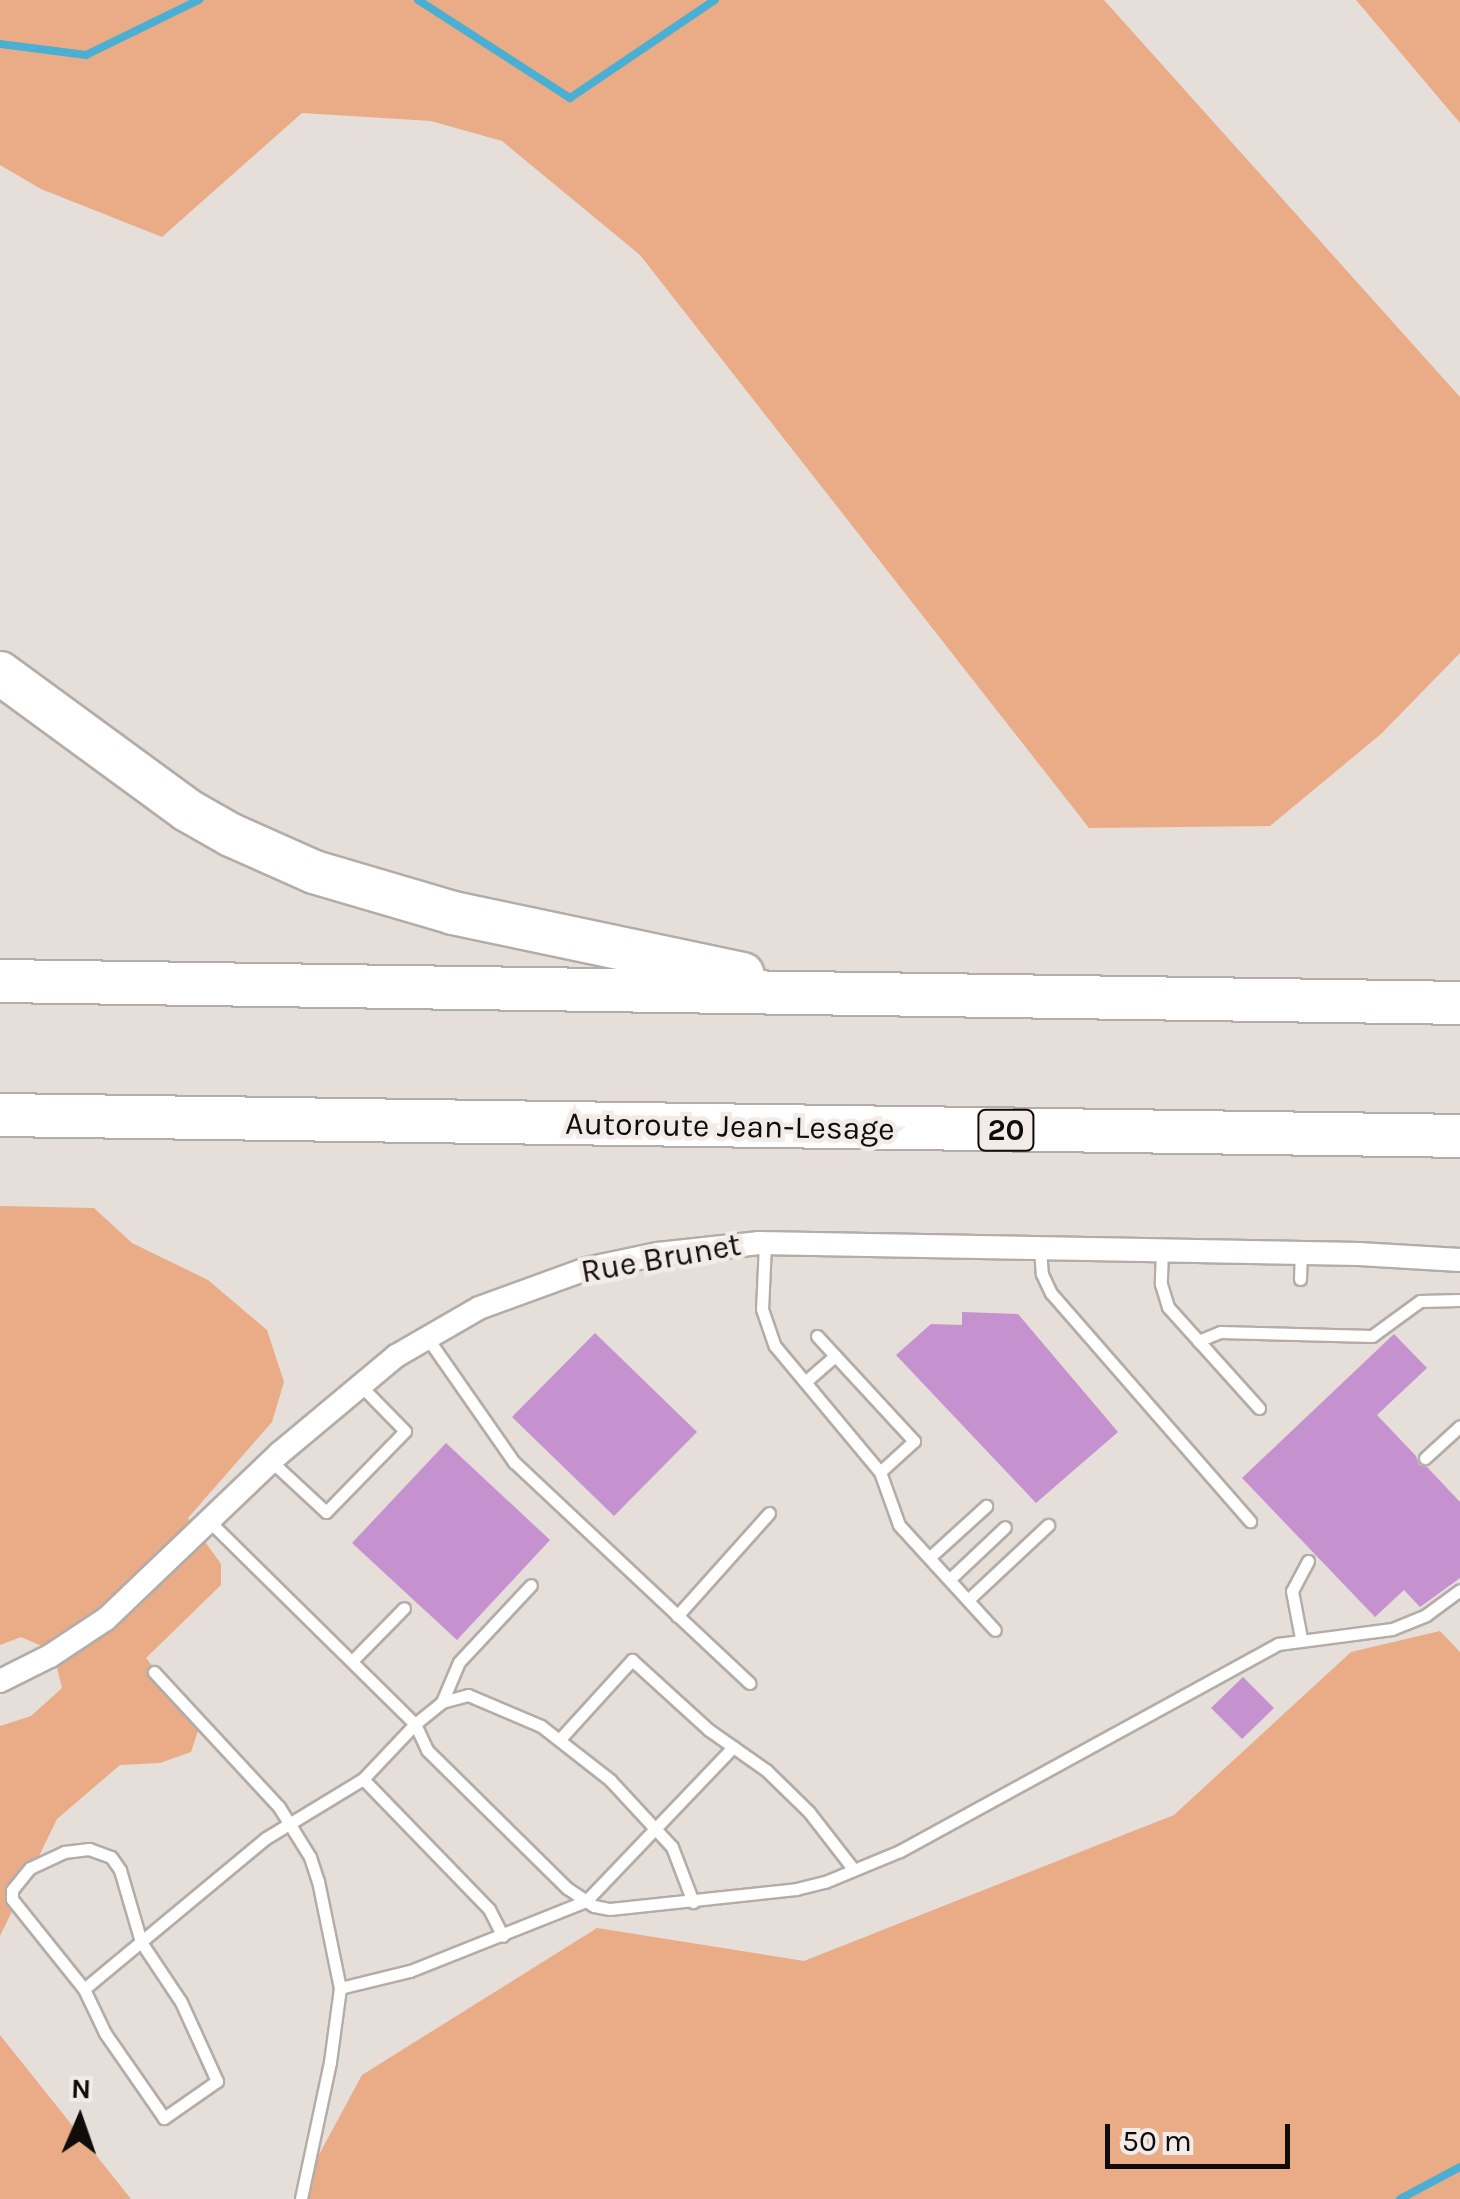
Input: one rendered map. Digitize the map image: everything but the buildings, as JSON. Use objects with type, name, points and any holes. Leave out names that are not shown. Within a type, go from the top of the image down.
[{"type":"highway","points":[[0,673],[187,810],[314,872],[453,913],[826,993]]},
{"type":"highway","points":[[0,982],[1460,1003]]},
{"type":"highway","name":"Autoroute Jean-Lesage","points":[[0,1115],[1460,1136]]},
{"type":"street","name":"Rue Brunet","points":[[0,1681],[91,1630],[358,1384],[426,1336],[502,1298],[586,1269],[658,1254],[765,1244],[1301,1252],[1460,1260]]},
{"type":"lane","points":[[765,1244],[765,1325],[775,1346],[880,1472],[900,1525],[996,1630]]},
{"type":"lane","points":[[1040,1247],[1042,1274],[1058,1302],[1250,1521]]},
{"type":"lane","points":[[1162,1249],[1162,1296],[1259,1408]]},
{"type":"lane","points":[[1300,1279],[1301,1252]]},
{"type":"lane","points":[[1198,1341],[1220,1332],[1372,1336],[1420,1301],[1460,1300]]},
{"type":"lane","points":[[426,1336],[514,1462],[749,1683]]},
{"type":"lane","points":[[817,1336],[914,1441],[880,1472]]},
{"type":"lane","points":[[805,1382],[835,1356]]},
{"type":"lane","points":[[271,1461],[326,1512],[404,1431],[358,1384]]},
{"type":"lane","points":[[1425,1458],[1460,1426]]},
{"type":"lane","points":[[930,1557],[986,1506]]},
{"type":"lane","points":[[677,1616],[769,1513]]},
{"type":"lane","points":[[210,1521],[415,1724],[427,1750],[586,1901],[610,1909],[796,1890],[854,1870],[900,1851],[1252,1656],[1301,1638],[1392,1629],[1426,1615],[1460,1590]]},
{"type":"lane","points":[[970,1598],[1048,1524]]},
{"type":"lane","points":[[951,1578],[1005,1527]]},
{"type":"lane","points":[[1301,1638],[1292,1591],[1308,1561]]},
{"type":"lane","points":[[442,1702],[459,1662],[531,1585]]},
{"type":"lane","points":[[352,1662],[404,1608]]},
{"type":"lane","points":[[560,1739],[632,1660],[766,1770],[809,1812],[854,1870]]},
{"type":"lane","points":[[154,1672],[292,1824],[318,1881],[340,1988],[330,2062],[300,2199]]},
{"type":"lane","points":[[84,1989],[266,1838],[363,1779],[415,1724],[442,1702],[468,1696],[480,1698],[560,1739],[610,1780],[658,1829],[684,1870],[693,1902]]},
{"type":"lane","points":[[340,1988],[410,1971],[586,1901],[733,1746]]},
{"type":"lane","points":[[363,1779],[489,1909],[503,1936]]},
{"type":"lane","points":[[80,1849],[100,1850],[111,1857],[132,1901],[142,1942],[190,2019],[217,2081],[164,2118],[106,2032],[84,1989],[12,1899],[18,1880],[30,1868],[80,1849]]},
{"type":"shaded area","points":[[0,0],[1104,0],[1460,397],[1460,653],[1381,734],[1270,826],[1089,828],[640,255],[502,141],[431,121],[302,113],[162,237],[41,189],[0,165]]},
{"type":"shaded area","points":[[1356,0],[1460,0],[1460,123]]},
{"type":"shaded area","points":[[0,1206],[94,1208],[132,1243],[208,1280],[267,1330],[284,1382],[272,1422],[188,1518],[221,1564],[221,1585],[146,1658],[199,1728],[191,1752],[160,1763],[120,1765],[57,1819],[0,1936],[0,1726],[31,1716],[62,1688],[53,1651],[21,1637],[0,1645]]},
{"type":"shaded area","points":[[1440,1631],[1460,1652],[1460,2199],[295,2199],[362,2075],[597,1928],[804,1961],[1174,1815],[1351,1652]]},
{"type":"shaded area","points":[[0,2035],[131,2199],[0,2199]]},
{"type":"waterway","points":[[0,44],[86,55],[199,0]]},
{"type":"waterway","points":[[418,0],[570,98],[715,0]]},
{"type":"waterway","points":[[1400,2199],[1460,2167]]}]
